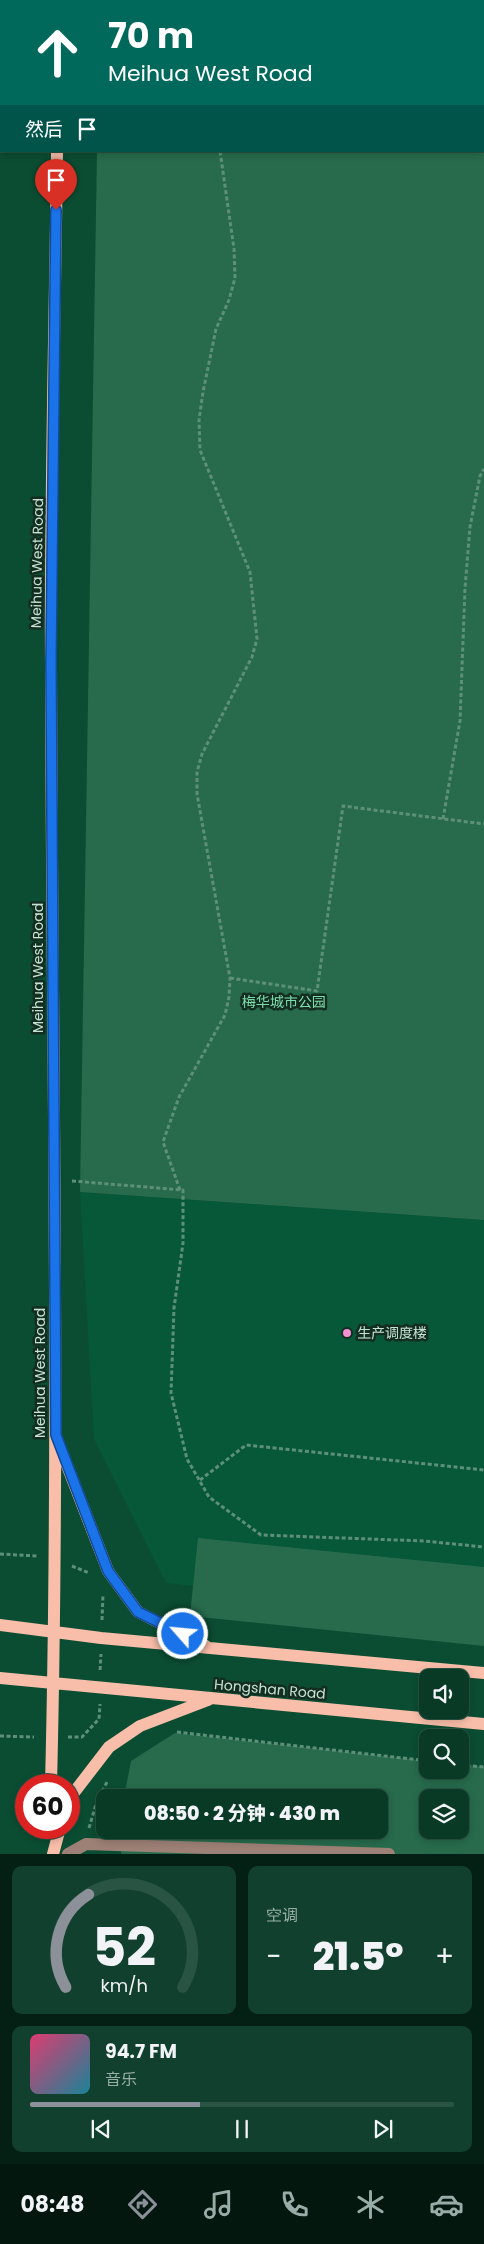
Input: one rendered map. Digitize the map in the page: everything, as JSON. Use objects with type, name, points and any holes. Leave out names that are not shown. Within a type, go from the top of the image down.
[{"type":"main road","name":"Meihua West Road","points":[[52,1774],[56,1435],[51,663],[57,152]]},
{"type":"main road","points":[[56,1435],[108,1571],[138,1612],[213,1649]]},
{"type":"main road","points":[[0,1625],[55,1634],[484,1673]]},
{"type":"main road","name":"Hongshan Road","points":[[0,1678],[484,1724]]},
{"type":"main road","points":[[80,1785],[109,1747],[140,1726],[212,1698]]},
{"type":"main road","points":[[50,1839],[51,1854]]},
{"type":"main road","points":[[51,1854],[56,1839]]},
{"type":"street","points":[[68,1854],[86,1844],[386,1854]]},
{"type":"path","points":[[220,152],[234,249],[235,278],[229,300],[216,329],[203,392],[199,420],[200,450],[250,572],[256,639],[252,657],[202,754],[197,772],[197,794],[230,978],[229,997],[225,1015],[179,1097],[163,1142],[180,1190],[183,1190],[183,1243],[174,1308],[171,1392],[187,1459],[209,1496],[261,1535],[424,1541],[484,1547]]},
{"type":"path","points":[[443,819],[460,721],[465,588],[470,527],[480,476],[484,469]]},
{"type":"path","points":[[230,978],[317,991],[343,806],[484,824]]},
{"type":"path","points":[[54,1179],[180,1190]]},
{"type":"path","points":[[200,1480],[246,1445],[484,1470]]},
{"type":"path","points":[[170,1733],[180,1732],[419,1760]]},
{"type":"path","points":[[469,1765],[484,1767]]},
{"type":"path","points":[[86,1844],[90,1820],[109,1778]]},
{"type":"shaded area","points":[[80,1192],[484,1220],[484,1618],[166,1583],[94,1439]]},
{"type":"green space","name":"梅华城市公园","points":[[97,152],[484,152],[484,1220],[80,1192]]},
{"type":"green space","points":[[198,1538],[484,1567],[484,1646],[190,1616]]},
{"type":"green space","points":[[175,1733],[419,1760],[419,1779],[469,1779],[469,1765],[484,1767],[484,1854],[121,1854],[122,1839],[388,1839],[388,1789],[126,1789],[131,1761]]},
{"type":"place","name":"生产调度楼","points":[[347,1333]]},
{"type":"route","points":[[56,210],[51,663],[56,1435],[108,1571],[138,1612],[183,1634]]}]
